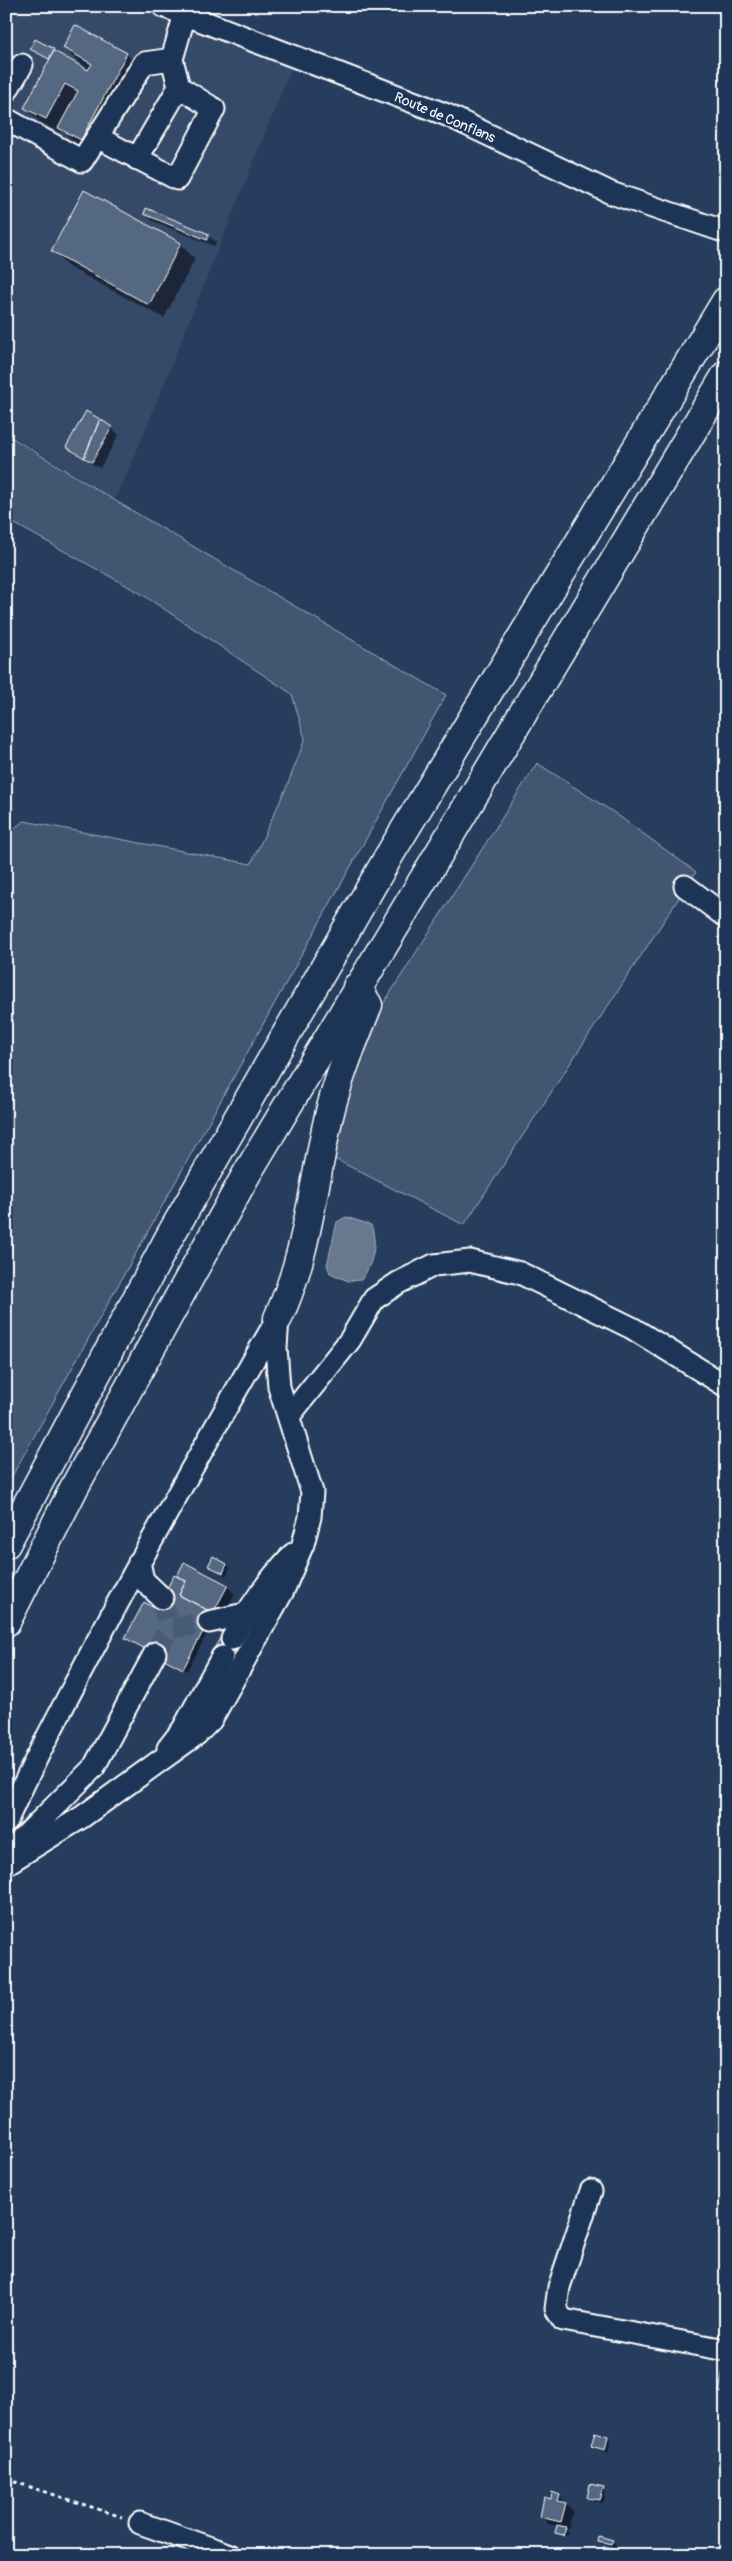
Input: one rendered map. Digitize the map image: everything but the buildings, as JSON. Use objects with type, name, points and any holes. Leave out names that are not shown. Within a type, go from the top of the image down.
[{"type":"highway","points":[[6,1544],[170,1236],[390,854],[726,301]]},
{"type":"highway","points":[[6,1622],[75,1486],[246,1175],[357,987],[726,375]]},
{"type":"highway","points":[[278,1318],[298,1271],[328,1118],[344,1065],[368,1005],[357,987]]},
{"type":"street","name":"Route de Conflans","points":[[163,6],[447,115],[611,193],[726,232]]},
{"type":"street","points":[[97,137],[177,179],[214,110],[179,87],[172,59],[185,14]]},
{"type":"street","points":[[6,118],[82,161],[144,63],[172,59]]},
{"type":"street","points":[[6,92],[22,65]]},
{"type":"street","points":[[137,159],[179,87]]},
{"type":"street","points":[[685,886],[726,917]]},
{"type":"street","points":[[290,1415],[350,1340],[374,1299],[398,1283],[434,1265],[470,1261],[520,1273],[632,1328],[726,1386]]},
{"type":"street","points":[[6,1864],[82,1817],[197,1734],[211,1720],[283,1591],[303,1544],[310,1517],[312,1492],[290,1415],[279,1387],[276,1348],[278,1318]]},
{"type":"street","points":[[6,1822],[37,1756],[139,1562],[184,1479],[278,1318]]},
{"type":"street","points":[[232,1639],[245,1614],[268,1581],[303,1544]]},
{"type":"street","points":[[139,1562],[143,1580],[162,1598]]},
{"type":"street","points":[[208,1622],[245,1614]]},
{"type":"street","points":[[6,1855],[94,1767],[155,1654]]},
{"type":"street","points":[[158,1763],[183,1729],[222,1658]]},
{"type":"street","points":[[591,2191],[559,2287],[556,2309],[563,2320],[612,2327],[726,2350]]},
{"type":"street","points":[[140,2523],[230,2555]]},
{"type":"path","points":[[6,2479],[140,2523]]},
{"type":"shaded area","points":[[6,6],[163,6],[296,57],[132,463],[114,500],[6,431]]},
{"type":"shaded area","points":[[6,434],[114,500],[446,695],[6,1487],[6,840],[9,832],[24,821],[251,864],[287,786],[305,739],[292,694],[140,593],[6,519]]},
{"type":"shaded area","points":[[537,763],[616,814],[696,872],[464,1225],[331,1157],[362,1052],[380,1009]]},
{"type":"shaded area","points":[[346,1217],[371,1225],[373,1232],[373,1253],[369,1267],[361,1280],[348,1281],[330,1273],[327,1265],[337,1222]]},
{"type":"tunnel","points":[[162,1598],[169,1629]]},
{"type":"tunnel","points":[[155,1653],[169,1629],[209,1622]]}]
